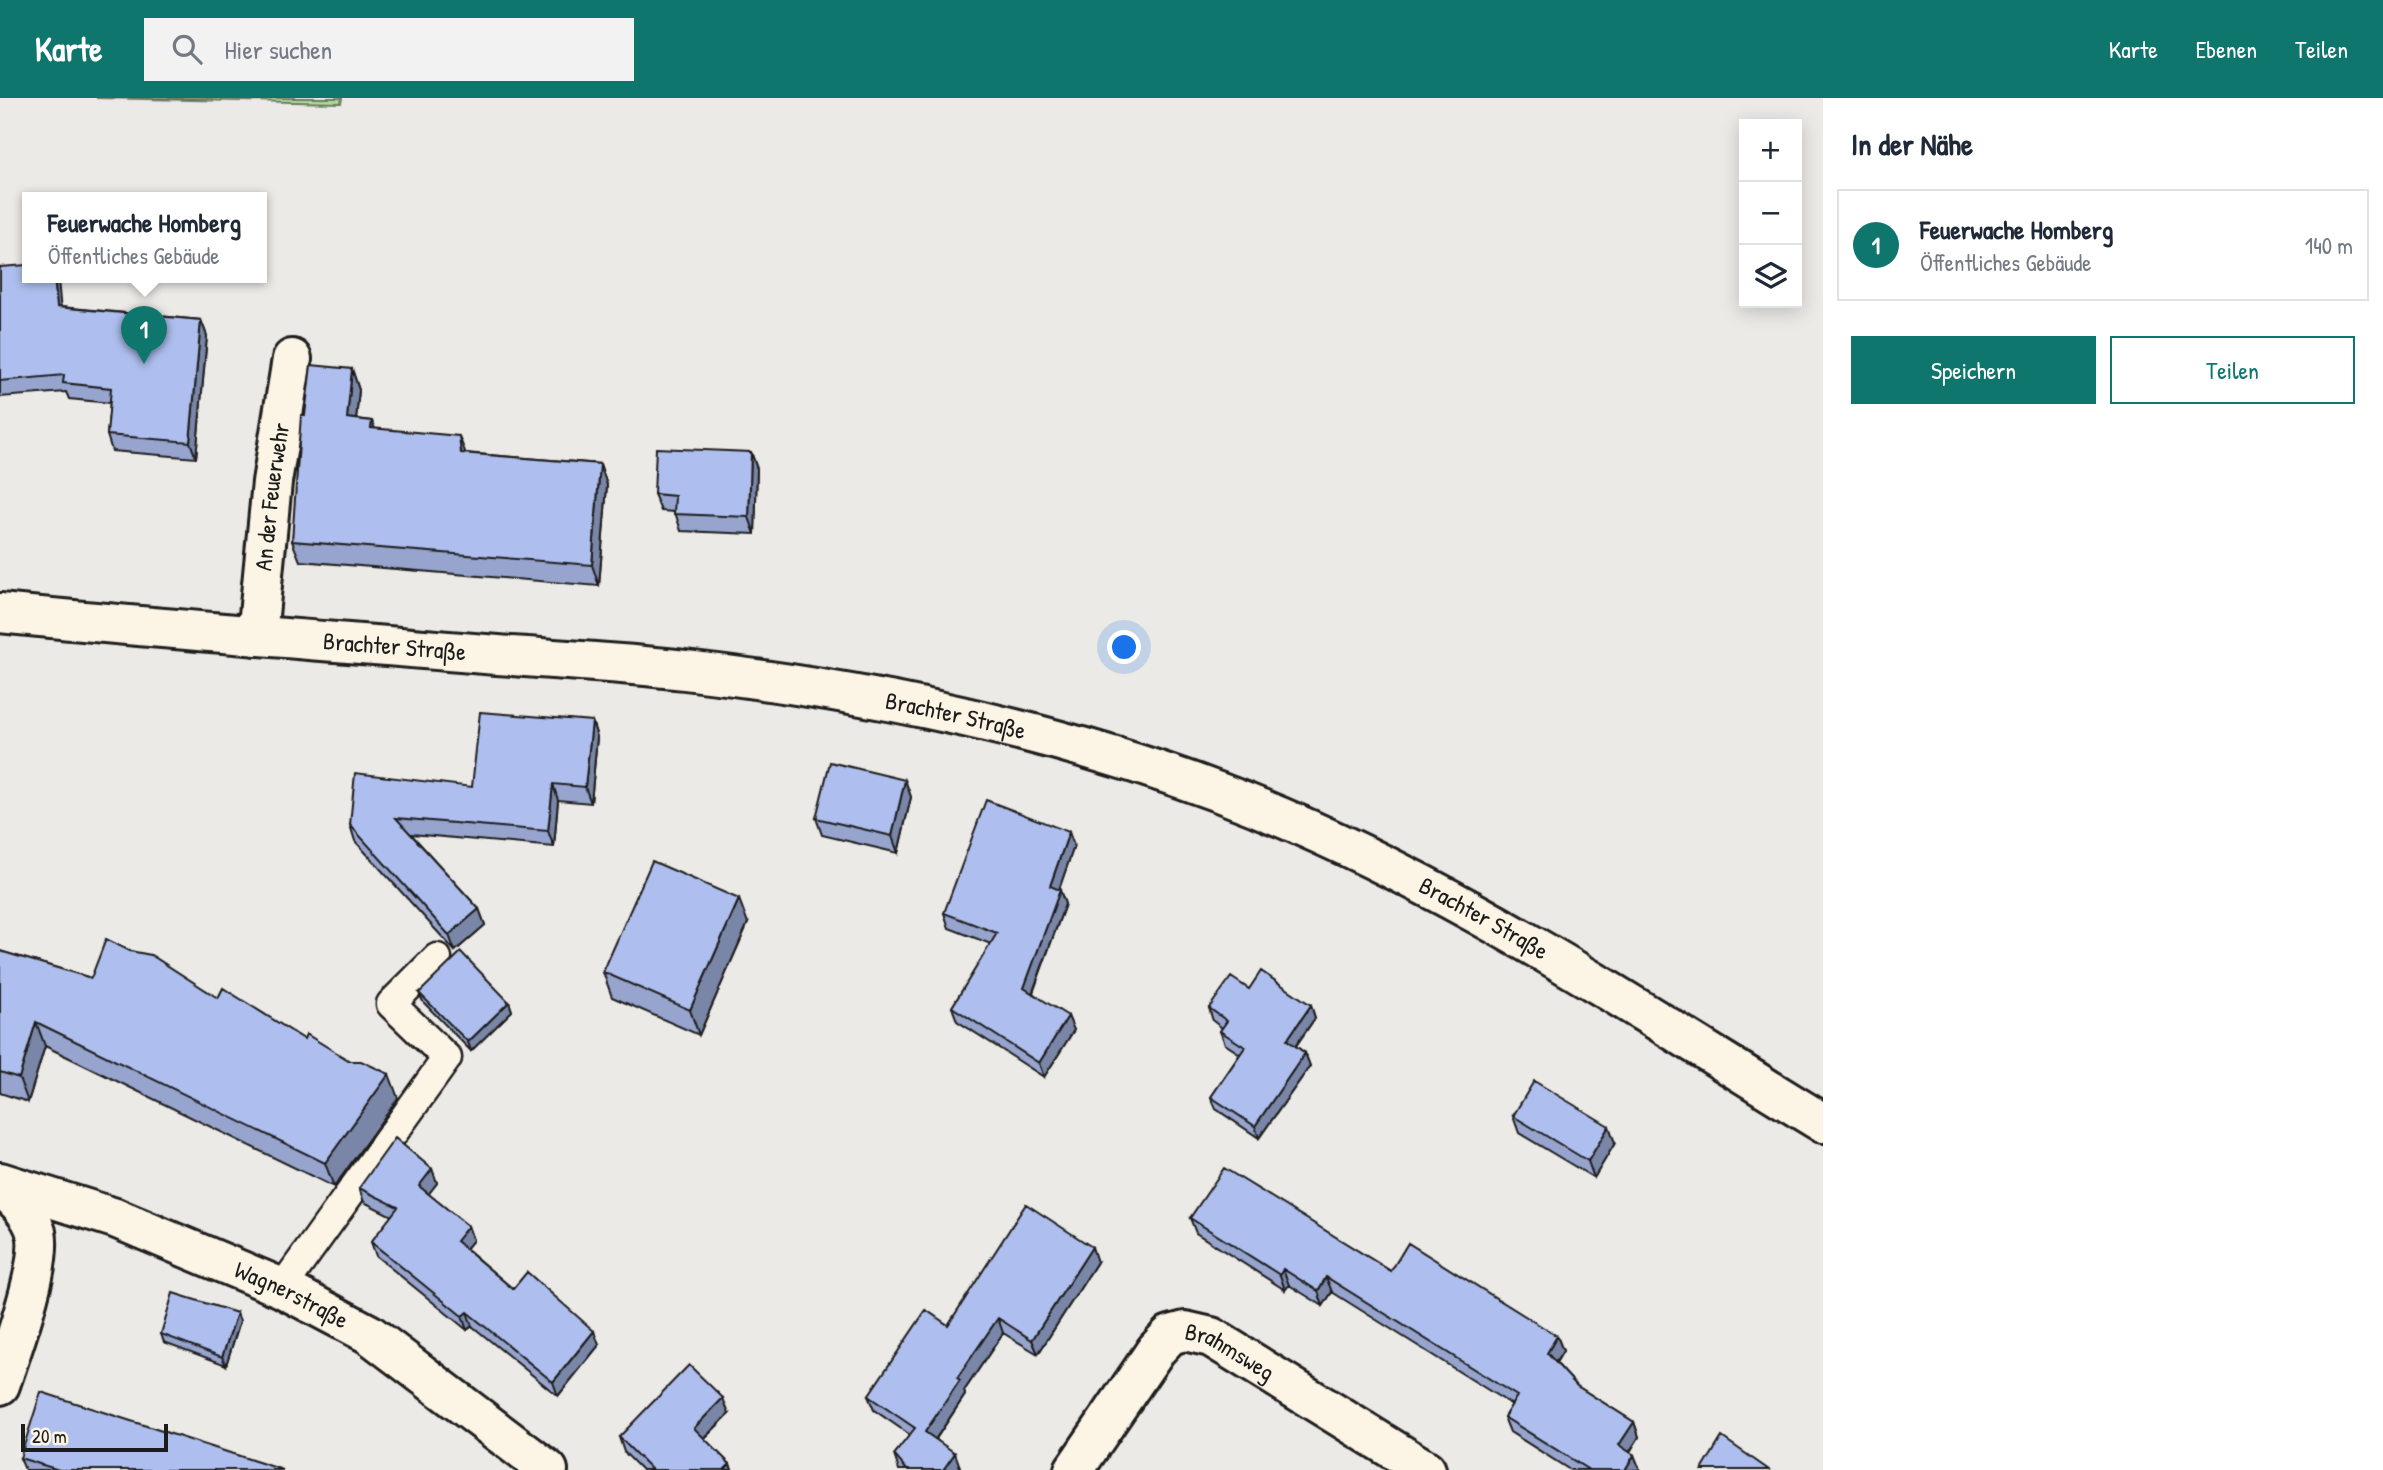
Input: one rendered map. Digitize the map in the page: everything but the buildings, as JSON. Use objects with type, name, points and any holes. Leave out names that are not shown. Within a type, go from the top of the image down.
[{"type":"main road","name":"An der Feuerwehr","points":[[257,636],[272,482],[292,359]]},
{"type":"main road","name":"Brachter Straße","points":[[0,613],[682,670],[914,704],[1101,752],[1233,798],[1318,833],[1415,881],[1558,961],[1823,1123]]},
{"type":"main road","name":"Wagnerstraße","points":[[0,1184],[115,1218],[282,1288],[369,1334],[548,1470]]},
{"type":"main road","points":[[0,1184],[23,1206],[37,1234],[32,1280],[0,1383]]},
{"type":"main road","name":"Brahmsweg","points":[[1074,1470],[1156,1350],[1170,1335],[1185,1331],[1225,1344],[1426,1470]]},
{"type":"lane","points":[[282,1288],[447,1058],[391,1004],[437,958]]},
{"type":"green space","points":[[96,98],[342,98],[341,103]]},
{"type":"place","name":"Feuerwache Homberg","points":[[144,364]]}]
